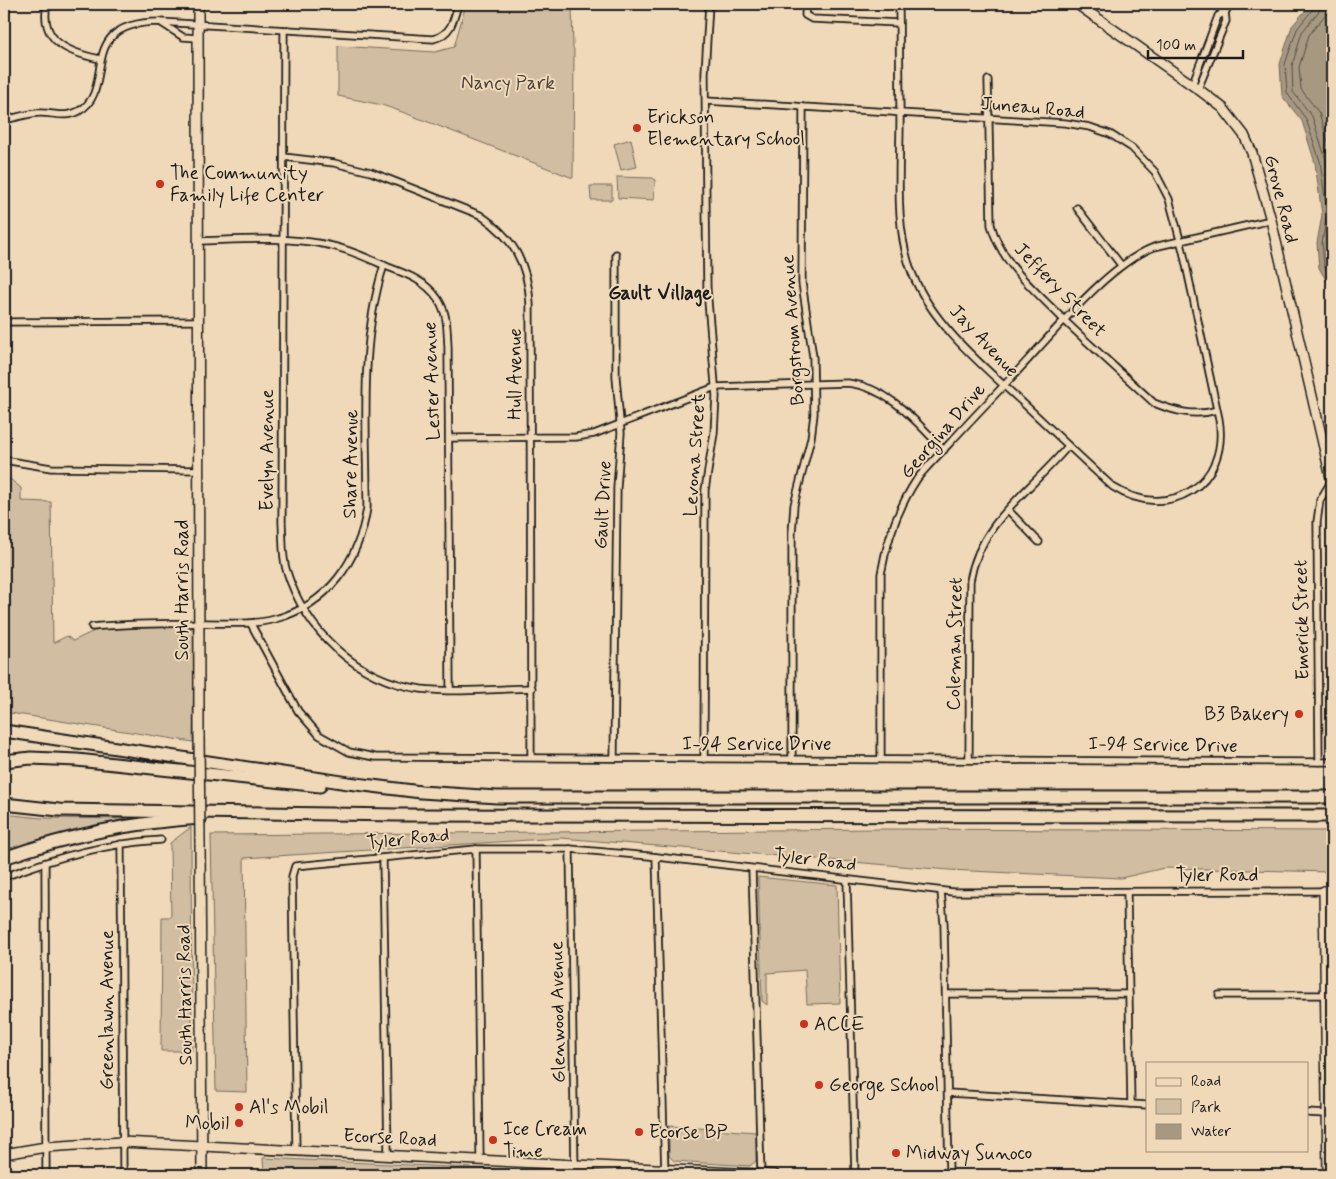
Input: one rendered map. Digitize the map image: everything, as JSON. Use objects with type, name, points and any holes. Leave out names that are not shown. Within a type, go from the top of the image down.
[{"type":"highway","points":[[4,731],[348,783],[458,795],[532,798],[1332,797]]},
{"type":"highway","points":[[4,760],[62,759],[326,787],[348,783]]},
{"type":"highway","points":[[4,804],[59,810],[398,814],[1332,816]]},
{"type":"highway","points":[[4,858],[93,831],[127,824],[204,818],[224,811]]},
{"type":"main road","name":"South Harris Road","points":[[198,4],[198,624],[202,1175]]},
{"type":"main road","name":"Grove Road","points":[[1077,4],[1223,108],[1244,135],[1252,153],[1270,220],[1332,481]]},
{"type":"main road","points":[[1328,891],[1325,995],[1328,1175]]},
{"type":"main road","name":"Ecorse Road","points":[[4,1154],[46,1148],[122,1142],[575,1164],[665,1172],[775,1175]]},
{"type":"street","points":[[47,4],[47,24],[57,41],[77,55],[100,59]]},
{"type":"street","points":[[4,120],[38,113],[70,115],[80,111],[90,101],[96,85],[100,59],[114,35],[124,27],[138,22],[433,39],[442,37],[450,29],[458,4]]},
{"type":"street","name":"Levona Street","points":[[704,759],[705,490],[714,433],[715,387],[707,289],[705,73],[709,4]]},
{"type":"street","points":[[806,4],[806,15],[812,19],[899,23]]},
{"type":"street","name":"Jay Avenue","points":[[899,4],[900,202],[905,248],[912,273],[937,316],[1004,386],[1113,487],[1128,497],[1148,502],[1166,501],[1196,488],[1209,474],[1219,452],[1221,430],[1217,410]]},
{"type":"street","points":[[1213,4],[1225,12]]},
{"type":"street","points":[[1195,87],[1226,20],[1225,12],[1231,4]]},
{"type":"street","points":[[160,22],[183,37],[198,38]]},
{"type":"street","name":"Evelyn Avenue","points":[[284,30],[282,241],[284,547],[286,568],[303,608],[322,636],[346,660],[378,676],[401,685],[420,689],[532,688]]},
{"type":"street","name":"Jeffery Street","points":[[988,80],[987,118],[991,225],[995,240],[1018,274],[1154,403],[1170,410],[1192,414],[1217,410]]},
{"type":"street","name":"Juneau Road","points":[[706,101],[1065,123],[1090,127],[1110,134],[1132,148],[1155,172],[1169,199],[1217,410]]},
{"type":"street","name":"Borgstrom Avenue","points":[[792,758],[794,505],[811,438],[814,384],[813,357],[802,283],[804,107]]},
{"type":"street","name":"Hull Avenue","points":[[284,157],[334,163],[371,172],[480,215],[496,226],[509,240],[521,258],[528,282],[531,757]]},
{"type":"street","points":[[1077,208],[1121,265]]},
{"type":"street","name":"Georgina Drive","points":[[881,759],[880,593],[884,555],[900,507],[919,477],[1121,265],[1138,253],[1270,220]]},
{"type":"street","name":"Lester Avenue","points":[[197,241],[282,241],[324,244],[384,265],[428,286],[439,300],[447,318],[450,690]]},
{"type":"street","name":"Gault Drive","points":[[614,758],[615,587],[620,424],[616,368],[616,254]]},
{"type":"street","name":"Share Avenue","points":[[92,627],[126,624],[251,624],[276,619],[303,608],[323,595],[343,573],[357,548],[364,530],[367,508],[368,338],[373,304],[384,265]]},
{"type":"street","points":[[4,322],[198,321]]},
{"type":"street","points":[[449,438],[576,437],[594,434],[715,387],[848,383],[862,385],[878,391],[893,401],[944,450]]},
{"type":"street","name":"Coleman Street","points":[[969,759],[970,581],[973,560],[984,537],[1068,446]]},
{"type":"street","points":[[4,460],[51,468],[198,470]]},
{"type":"street","name":"Emerick Street","points":[[1319,762],[1317,522],[1320,500],[1332,481]]},
{"type":"street","points":[[1008,510],[1040,542]]},
{"type":"street","name":"I-94 Service Drive","points":[[251,624],[298,711],[319,735],[349,752],[375,757],[1332,762]]},
{"type":"street","points":[[4,877],[121,844],[161,840]]},
{"type":"street","name":"Greenlawn Avenue","points":[[121,844],[123,1175]]},
{"type":"street","points":[[476,849],[480,1159]]},
{"type":"street","name":"Tyler Road","points":[[296,1150],[292,876],[295,866],[476,849],[570,849],[656,857],[941,892],[1328,891]]},
{"type":"street","name":"Glenwood Avenue","points":[[570,849],[575,1175]]},
{"type":"street","points":[[656,857],[665,1172]]},
{"type":"street","points":[[383,858],[388,1154]]},
{"type":"street","points":[[45,864],[46,1175]]},
{"type":"street","points":[[752,869],[761,1175]]},
{"type":"street","points":[[847,881],[855,1175]]},
{"type":"street","points":[[941,892],[946,994],[948,1175]]},
{"type":"street","points":[[1126,892],[1131,1104]]},
{"type":"street","points":[[946,994],[1129,994]]},
{"type":"street","points":[[1219,995],[1325,995]]},
{"type":"street","points":[[948,1093],[1146,1105]]},
{"type":"street","points":[[1308,1113],[1327,1114]]},
{"type":"green space","name":"Nancy Park","points":[[466,4],[572,4],[574,49],[573,178],[405,113],[382,105],[338,96],[338,46],[435,52],[454,47]]},
{"type":"green space","points":[[631,139],[637,167],[621,170],[614,144]]},
{"type":"green space","points":[[617,177],[653,178],[655,180],[654,200],[618,198]]},
{"type":"green space","points":[[590,186],[612,186],[612,200],[591,200]]},
{"type":"green space","points":[[4,474],[21,488],[21,501],[51,502],[53,643],[67,636],[73,641],[94,631],[106,629],[187,627],[194,630],[193,742],[4,712]]},
{"type":"green space","points":[[4,814],[41,818],[126,819],[63,834],[4,852]]},
{"type":"green space","points":[[191,827],[192,1051],[161,1051],[162,917],[171,917],[170,843]]},
{"type":"green space","points":[[882,829],[1332,831],[1332,872],[1164,868],[1121,878],[949,870],[561,838],[244,858],[247,1092],[216,1091],[211,835]]},
{"type":"green space","points":[[758,877],[837,885],[840,1003],[807,1004],[805,970],[767,973],[767,1005],[762,1001]]},
{"type":"green space","points":[[669,1126],[756,1132],[756,1161],[750,1166],[674,1161],[669,1156]]},
{"type":"green space","points":[[263,1158],[556,1172],[568,1175],[264,1175]]},
{"type":"water","points":[[1311,4],[1332,4],[1332,290],[1319,268],[1317,243],[1322,215],[1315,163],[1302,121],[1282,96],[1280,64],[1292,26]]},
{"type":"place","name":"Erickson Elementary School","points":[[637,128]]},
{"type":"place","name":"The Community Family Life Center","points":[[160,184]]},
{"type":"place","name":"B3 Bakery","points":[[1299,714]]},
{"type":"place","name":"ACCE","points":[[804,1024]]},
{"type":"place","name":"George School","points":[[819,1085]]},
{"type":"place","name":"Al's Mobil","points":[[239,1107]]},
{"type":"place","name":"Mobil","points":[[239,1123]]},
{"type":"place","name":"Ecorse BP","points":[[639,1132]]},
{"type":"place","name":"Ice Cream Time","points":[[493,1140]]},
{"type":"place","name":"Midway Sunoco","points":[[896,1153]]},
{"type":"district","name":"Gault Village","points":[[660,293]]}]
